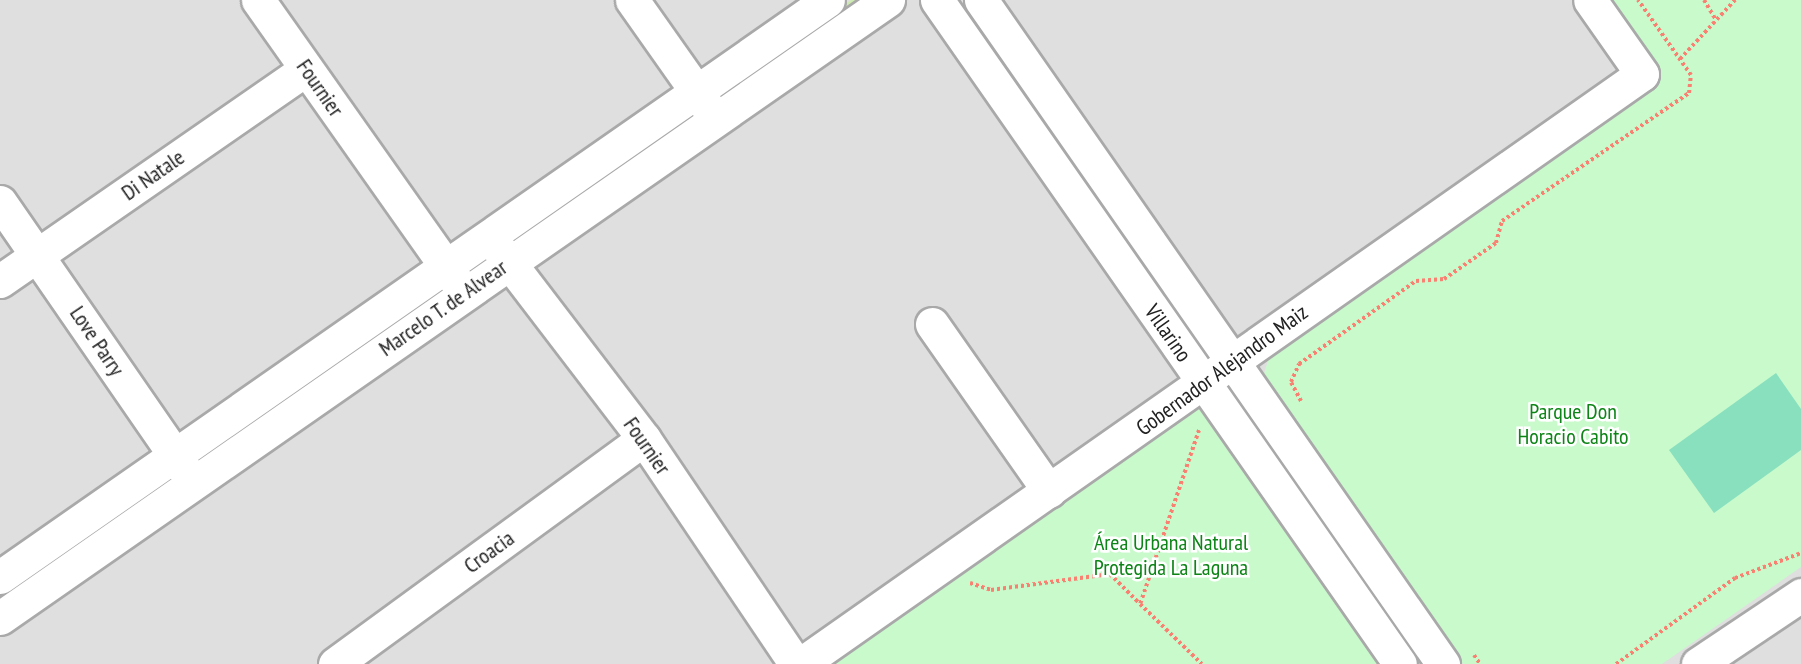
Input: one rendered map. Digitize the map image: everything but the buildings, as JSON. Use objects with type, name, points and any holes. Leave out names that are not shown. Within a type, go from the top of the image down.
[{"type":"street","name":"Fournier","points":[[258,0],[466,293]]},
{"type":"street","points":[[632,0],[717,120]]},
{"type":"street","name":"Marcelo T. de Alvear","points":[[0,577],[828,0]]},
{"type":"street","name":"Marcelo T. de Alvear","points":[[0,618],[192,481],[888,0]]},
{"type":"street","name":"Villarino","points":[[937,0],[1400,664]]},
{"type":"street","name":"Villarino","points":[[981,0],[1231,362],[1454,654]]},
{"type":"street","name":"Gobernador Alejandro Maiz","points":[[801,664],[1049,491],[1207,390],[1231,362],[1642,74],[1590,0]]},
{"type":"street","name":"Di Natale","points":[[0,281],[306,69]]},
{"type":"street","name":"Love Parry","points":[[0,202],[38,254],[192,481]]},
{"type":"street","name":"Fournier","points":[[489,235],[644,439],[796,664]]},
{"type":"street","points":[[932,324],[1049,491]]},
{"type":"street","name":"Croacia","points":[[335,664],[644,439]]},
{"type":"street","points":[[1698,664],[1801,595]]},
{"type":"path","points":[[1305,407],[1291,382],[1299,364],[1416,281],[1444,279],[1453,273],[1496,243],[1502,221],[1689,93],[1691,75],[1638,0]]},
{"type":"path","points":[[1704,0],[1716,20]]},
{"type":"path","points":[[1680,59],[1735,0]]},
{"type":"path","points":[[1140,604],[1207,390]]},
{"type":"path","points":[[1616,664],[1735,578],[1801,553]]},
{"type":"path","points":[[952,559],[969,582],[991,590],[1110,574],[1202,664]]},
{"type":"path","points":[[1454,654],[1480,664]]},
{"type":"shaded area","points":[[0,0],[1801,0],[1801,664],[0,664]]},
{"type":"green space","points":[[851,0],[863,0],[738,88],[733,82]]},
{"type":"green space","name":"Parque Don Horacio Cabito","points":[[1612,0],[1801,0],[1801,567],[1662,664],[1463,664],[1268,389],[1264,374],[1269,357],[1652,89],[1658,75],[1654,60]]},
{"type":"green space","points":[[970,9],[1198,337],[1189,343],[962,15]]},
{"type":"green space","points":[[1776,373],[1801,409],[1801,450],[1714,513],[1669,450]]},
{"type":"green space","name":"Área Urbana Natural Protegida La Laguna","points":[[1197,404],[1381,664],[834,664]]},
{"type":"green space","points":[[1250,406],[1428,664],[1416,664],[1241,413]]}]
